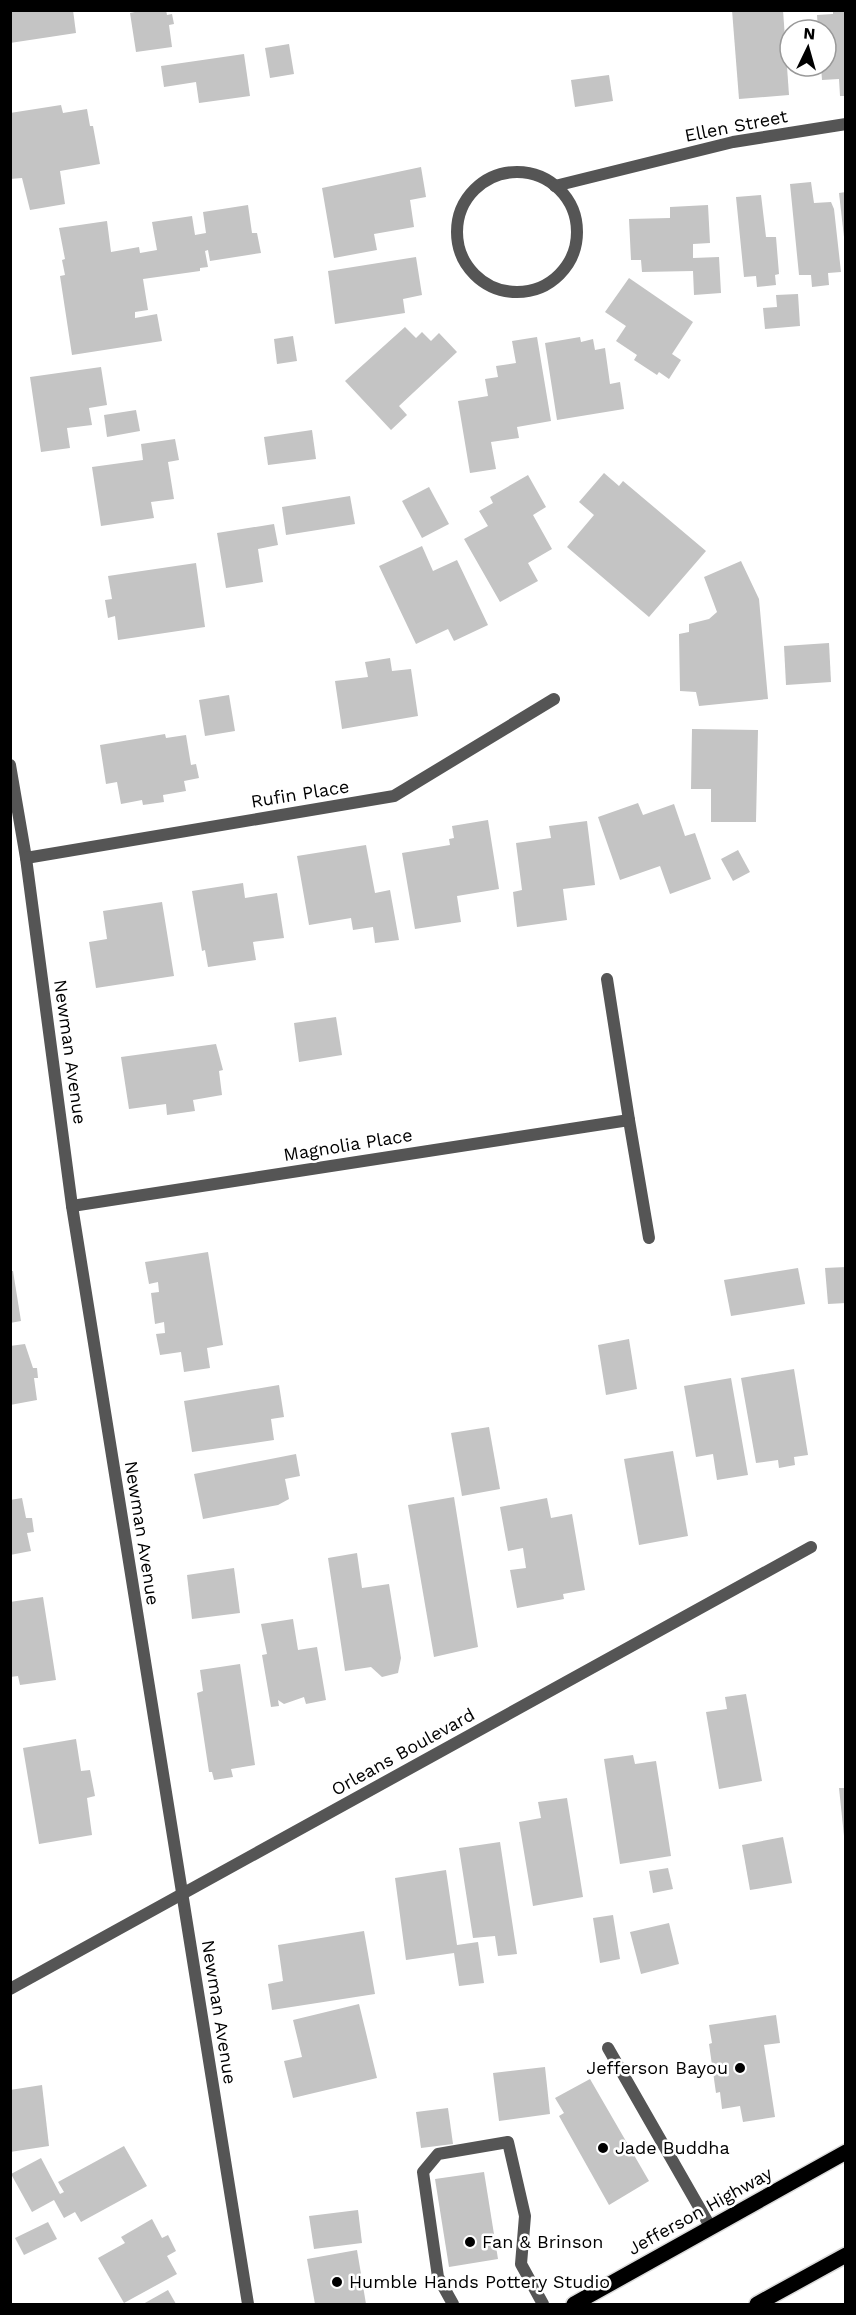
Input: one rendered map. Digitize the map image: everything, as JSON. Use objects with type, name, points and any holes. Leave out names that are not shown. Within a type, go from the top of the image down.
[{"type":"main road","name":"Jefferson Highway","points":[[574,2304],[846,2152]]},
{"type":"main road","points":[[757,2304],[846,2255]]},
{"type":"street","name":"Ellen Street","points":[[555,186],[733,142],[846,124]]},
{"type":"street","points":[[510,173],[534,175],[555,186],[570,204],[577,227],[575,250],[564,271],[546,285],[523,292],[500,290],[479,279],[464,261],[457,238],[459,215],[470,194],[488,179],[510,173]]},
{"type":"street","name":"Rufin Place","points":[[26,858],[394,796],[554,699]]},
{"type":"street","name":"Newman Avenue","points":[[10,765],[26,858],[72,1206],[248,2304]]},
{"type":"street","points":[[607,979],[649,1238]]},
{"type":"street","name":"Magnolia Place","points":[[72,1206],[629,1120]]},
{"type":"street","name":"Orleans Boulevard","points":[[10,1989],[812,1547]]},
{"type":"street","points":[[608,2048],[711,2228]]},
{"type":"street","points":[[453,2304],[438,2277],[423,2172],[438,2154],[508,2142],[525,2216],[521,2264],[543,2304]]},
{"type":"building","points":[[10,10],[73,10],[76,33],[10,43]]},
{"type":"building","points":[[166,10],[167,15],[172,14],[174,24],[169,25],[172,47],[136,52],[130,13]]},
{"type":"building","points":[[732,10],[783,10],[784,18],[778,18],[778,78],[788,78],[789,95],[739,99]]},
{"type":"building","points":[[833,10],[846,10],[846,96],[840,96],[839,79],[822,80],[822,78],[838,78],[838,18],[817,18],[817,15],[833,14]]},
{"type":"building","points":[[289,44],[294,74],[270,78],[265,48]]},
{"type":"building","points":[[244,54],[250,96],[199,103],[196,82],[164,87],[161,66]]},
{"type":"building","points":[[609,75],[613,101],[575,107],[571,80]]},
{"type":"building","points":[[61,105],[63,113],[87,109],[90,126],[93,126],[100,164],[60,171],[65,204],[30,210],[22,178],[10,179],[10,113]]},
{"type":"building","points":[[421,167],[426,197],[410,200],[414,227],[374,234],[377,250],[334,258],[322,188]]},
{"type":"building","points":[[811,182],[814,203],[831,202],[834,209],[841,272],[828,273],[829,285],[812,287],[811,275],[799,275],[790,184]]},
{"type":"building","points":[[846,192],[846,237],[844,237],[839,193]]},
{"type":"building","points":[[761,195],[766,237],[776,237],[779,274],[775,275],[776,285],[757,287],[756,276],[744,277],[736,197]]},
{"type":"building","points":[[248,205],[252,233],[257,233],[261,253],[210,261],[208,250],[205,251],[208,267],[200,268],[200,271],[143,279],[148,310],[135,312],[135,318],[157,314],[162,341],[72,355],[60,276],[65,275],[62,260],[65,259],[59,228],[107,221],[111,252],[139,247],[140,253],[157,250],[152,222],[192,216],[195,235],[206,233],[203,212]]},
{"type":"building","points":[[708,205],[710,243],[693,244],[693,258],[719,257],[721,293],[694,295],[693,271],[642,272],[641,260],[631,260],[629,219],[670,218],[670,207]]},
{"type":"building","points":[[416,257],[422,295],[403,299],[405,313],[335,324],[328,271]]},
{"type":"building","points":[[629,278],[693,322],[672,354],[681,360],[669,379],[659,372],[657,375],[634,360],[637,355],[616,341],[626,326],[605,312]]},
{"type":"building","points":[[798,294],[800,326],[765,329],[763,308],[777,307],[776,295]]},
{"type":"building","points":[[405,327],[416,338],[422,332],[431,341],[439,333],[457,352],[399,406],[407,415],[391,430],[345,381]]},
{"type":"building","points":[[293,336],[297,361],[277,364],[274,339]]},
{"type":"building","points":[[537,337],[551,421],[517,427],[519,438],[491,442],[496,469],[470,473],[458,401],[488,396],[485,379],[498,377],[496,366],[516,363],[512,341]]},
{"type":"building","points":[[580,337],[581,342],[593,339],[595,350],[605,348],[610,384],[620,382],[624,409],[557,420],[545,343]]},
{"type":"building","points":[[101,367],[107,405],[89,408],[92,425],[67,428],[70,448],[41,452],[30,377]]},
{"type":"building","points":[[136,410],[140,431],[107,437],[104,415]]},
{"type":"building","points":[[312,430],[316,459],[268,465],[264,437]]},
{"type":"building","points":[[175,439],[179,460],[168,462],[174,499],[151,502],[154,518],[101,526],[92,467],[143,460],[141,444]]},
{"type":"building","points":[[604,473],[619,486],[623,481],[706,551],[649,617],[567,547],[594,515],[579,502]]},
{"type":"building","points":[[528,475],[546,507],[533,515],[552,549],[528,563],[538,581],[500,602],[464,539],[488,526],[479,511],[493,503],[490,497]]},
{"type":"building","points":[[429,487],[449,524],[422,538],[402,501]]},
{"type":"building","points":[[350,496],[355,524],[286,535],[282,507]]},
{"type":"building","points":[[274,524],[278,545],[258,549],[263,582],[226,588],[217,533]]},
{"type":"building","points":[[422,546],[433,571],[457,560],[488,625],[454,641],[448,629],[416,644],[379,566]]},
{"type":"building","points":[[741,561],[759,599],[768,699],[699,706],[696,692],[680,691],[679,634],[689,632],[689,624],[709,619],[717,612],[704,577]]},
{"type":"building","points":[[196,563],[205,627],[118,640],[115,616],[108,618],[105,600],[112,599],[108,576]]},
{"type":"building","points":[[829,643],[831,682],[786,685],[784,646]]},
{"type":"building","points":[[390,658],[392,671],[411,669],[418,716],[342,729],[335,681],[368,677],[365,662]]},
{"type":"building","points":[[229,695],[235,731],[205,736],[199,700]]},
{"type":"building","points":[[692,729],[758,730],[756,822],[711,822],[711,789],[691,789]]},
{"type":"building","points":[[165,734],[166,738],[186,735],[191,765],[196,764],[199,778],[184,781],[186,791],[163,795],[164,802],[143,805],[142,800],[121,804],[117,782],[106,784],[100,745]]},
{"type":"building","points":[[638,803],[643,815],[674,804],[685,836],[695,833],[711,879],[670,894],[660,866],[620,880],[598,817]]},
{"type":"building","points":[[488,820],[499,889],[457,896],[461,922],[415,929],[402,853],[450,845],[449,839],[454,838],[452,826]]},
{"type":"building","points":[[587,821],[595,885],[563,889],[567,920],[517,927],[513,892],[522,890],[516,843],[551,838],[549,826]]},
{"type":"building","points":[[366,845],[375,893],[390,890],[399,940],[375,943],[373,927],[353,930],[351,918],[309,925],[297,856]]},
{"type":"building","points":[[738,850],[750,872],[733,881],[721,859]]},
{"type":"building","points":[[243,883],[245,898],[277,893],[284,938],[253,942],[256,960],[208,967],[205,950],[202,951],[192,891]]},
{"type":"building","points":[[162,902],[174,976],[96,988],[89,942],[107,939],[103,911]]},
{"type":"building","points":[[336,1017],[342,1055],[299,1062],[294,1023]]},
{"type":"building","points":[[216,1044],[223,1070],[219,1071],[222,1095],[193,1100],[195,1111],[167,1115],[166,1104],[129,1109],[121,1057]]},
{"type":"building","points":[[208,1252],[223,1345],[207,1348],[210,1368],[184,1372],[181,1352],[160,1355],[156,1334],[165,1333],[164,1322],[155,1324],[151,1293],[159,1292],[158,1282],[149,1284],[145,1262]]},
{"type":"building","points":[[846,1267],[846,1303],[828,1304],[825,1268]]},
{"type":"building","points":[[798,1268],[805,1304],[731,1316],[724,1280]]},
{"type":"building","points":[[10,1271],[13,1271],[21,1321],[10,1323]]},
{"type":"building","points":[[629,1339],[637,1389],[606,1395],[598,1345]]},
{"type":"building","points":[[25,1344],[33,1368],[37,1368],[38,1378],[34,1378],[37,1400],[10,1405],[10,1346]]},
{"type":"building","points":[[794,1369],[808,1455],[794,1457],[795,1465],[779,1468],[778,1460],[756,1463],[741,1378]]},
{"type":"building","points":[[731,1378],[748,1475],[717,1480],[713,1454],[696,1457],[684,1386]]},
{"type":"building","points":[[279,1385],[284,1417],[271,1419],[274,1440],[192,1452],[184,1401]]},
{"type":"building","points":[[489,1427],[500,1489],[462,1496],[451,1433]]},
{"type":"building","points":[[673,1451],[688,1536],[639,1545],[624,1459]]},
{"type":"building","points":[[296,1454],[300,1476],[285,1479],[289,1499],[278,1505],[203,1519],[194,1474]]},
{"type":"building","points":[[454,1497],[478,1647],[434,1657],[408,1505]]},
{"type":"building","points":[[22,1498],[26,1518],[32,1518],[34,1532],[27,1533],[31,1551],[10,1555],[10,1500]]},
{"type":"building","points":[[547,1498],[551,1518],[572,1514],[585,1590],[563,1594],[564,1599],[517,1608],[510,1570],[526,1568],[523,1548],[508,1551],[500,1507]]},
{"type":"building","points":[[357,1553],[362,1588],[389,1584],[401,1658],[398,1673],[382,1677],[371,1667],[345,1671],[328,1558]]},
{"type":"building","points":[[234,1568],[240,1613],[192,1619],[187,1575]]},
{"type":"building","points":[[43,1597],[56,1680],[20,1685],[18,1676],[10,1677],[10,1602]]},
{"type":"building","points":[[293,1619],[298,1650],[317,1647],[326,1700],[306,1704],[304,1697],[284,1704],[278,1700],[279,1706],[271,1707],[262,1655],[267,1654],[261,1624]]},
{"type":"building","points":[[240,1664],[255,1765],[231,1769],[233,1777],[214,1780],[212,1772],[209,1772],[197,1693],[203,1691],[200,1670]]},
{"type":"building","points":[[746,1694],[762,1781],[719,1789],[706,1712],[727,1709],[725,1697]]},
{"type":"building","points":[[76,1739],[81,1771],[90,1770],[95,1796],[87,1798],[92,1835],[39,1844],[23,1748]]},
{"type":"building","points":[[633,1755],[635,1764],[656,1761],[671,1856],[620,1864],[604,1759]]},
{"type":"building","points":[[839,1788],[846,1788],[846,1836],[844,1836]]},
{"type":"building","points":[[567,1798],[583,1897],[533,1906],[519,1822],[541,1818],[538,1802]]},
{"type":"building","points":[[783,1837],[792,1883],[750,1890],[742,1845]]},
{"type":"building","points":[[500,1842],[517,1954],[498,1956],[495,1936],[473,1938],[459,1848]]},
{"type":"building","points":[[668,1868],[673,1889],[653,1893],[649,1871]]},
{"type":"building","points":[[446,1870],[457,1945],[478,1942],[484,1983],[459,1986],[454,1953],[406,1960],[395,1878]]},
{"type":"building","points":[[613,1915],[620,1959],[600,1963],[593,1918]]},
{"type":"building","points":[[669,1923],[679,1964],[641,1974],[630,1932]]},
{"type":"building","points":[[364,1931],[375,1994],[272,2010],[268,1984],[283,1981],[278,1945]]},
{"type":"building","points":[[359,2004],[377,2078],[293,2098],[284,2061],[302,2057],[293,2020]]},
{"type":"building","name":"Jefferson Bayou","points":[[776,2015],[780,2043],[764,2045],[775,2117],[743,2122],[740,2106],[722,2109],[720,2092],[716,2093],[709,2044],[712,2043],[709,2025]]},
{"type":"building","points":[[545,2067],[550,2114],[499,2121],[493,2073]]},
{"type":"building","name":"Jade Buddha","points":[[590,2079],[649,2181],[609,2205],[559,2116],[564,2113],[555,2098]]},
{"type":"building","points":[[42,2085],[49,2146],[10,2152],[10,2090]]},
{"type":"building","points":[[448,2108],[453,2144],[421,2148],[416,2112]]},
{"type":"building","points":[[124,2146],[147,2186],[81,2222],[75,2212],[64,2218],[54,2200],[32,2212],[11,2174],[41,2158],[60,2194],[64,2192],[58,2182]]},
{"type":"building","points":[[484,2172],[498,2259],[449,2267],[435,2179]]},
{"type":"building","points":[[358,2210],[362,2243],[314,2249],[309,2216]]},
{"type":"building","points":[[152,2219],[162,2238],[168,2235],[176,2251],[167,2256],[177,2274],[124,2303],[98,2258],[125,2243],[121,2237]]},
{"type":"building","points":[[48,2222],[57,2239],[24,2255],[15,2238]]},
{"type":"building","name":"Humble Hands Pottery Studio","points":[[357,2250],[366,2304],[315,2304],[307,2259]]},
{"type":"building","points":[[168,2290],[176,2304],[143,2304]]},
{"type":"place","name":"Jefferson Bayou","points":[[740,2068]]},
{"type":"place","name":"Jade Buddha","points":[[603,2148]]},
{"type":"place","name":"Fan & Brinson","points":[[470,2242]]},
{"type":"place","name":"Humble Hands Pottery Studio","points":[[337,2282]]}]
